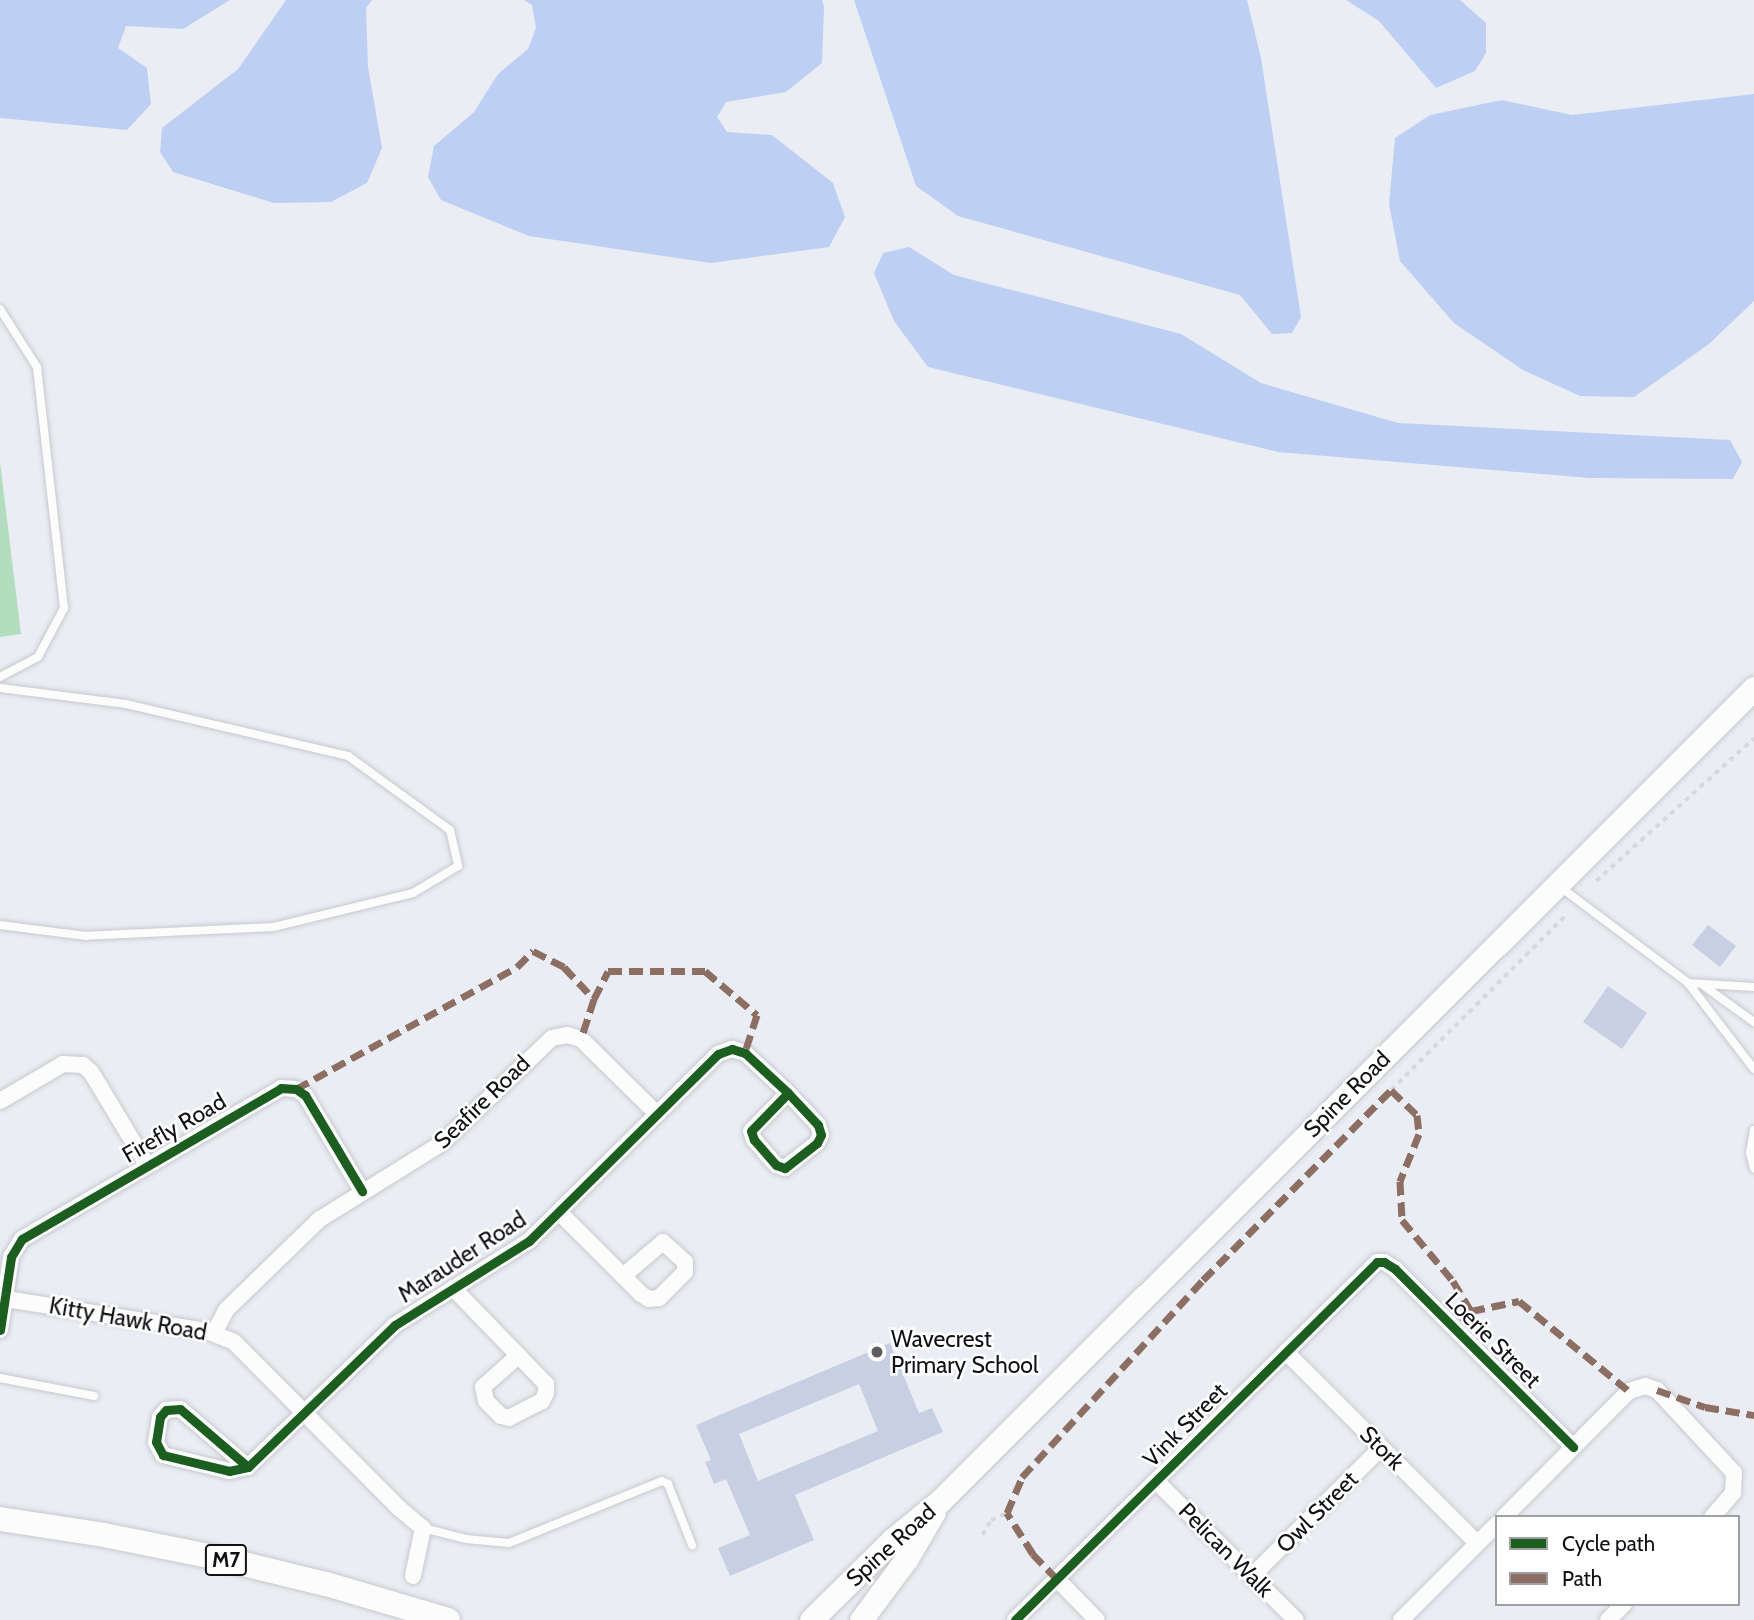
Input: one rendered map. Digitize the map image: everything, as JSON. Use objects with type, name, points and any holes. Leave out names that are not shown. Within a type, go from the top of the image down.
[{"type":"main road","name":"Spine Road","points":[[811,1620],[892,1540],[941,1500],[1754,688]]},
{"type":"main road","name":"Spine Road","points":[[861,1620],[907,1558],[941,1500]]},
{"type":"main road","name":"M7","points":[[0,1519],[104,1535],[219,1558],[337,1587],[448,1620]]},
{"type":"street","name":"Seafire Road","points":[[214,1333],[226,1310],[309,1230],[334,1208],[442,1143],[544,1042],[557,1036],[581,1039],[657,1114]]},
{"type":"street","name":"Marauder Road","points":[[248,1467],[395,1325],[520,1248],[714,1057],[732,1049],[745,1053],[788,1093]]},
{"type":"street","points":[[0,1101],[62,1064],[83,1065],[91,1072],[147,1165]]},
{"type":"street","name":"Firefly Road","points":[[0,1331],[2,1298],[11,1257],[22,1239],[276,1091],[291,1087],[301,1091],[308,1099],[362,1191]]},
{"type":"street","points":[[788,1093],[818,1125],[821,1135],[817,1143],[785,1168],[776,1165],[754,1140],[751,1131],[788,1093]]},
{"type":"street","points":[[559,1212],[623,1276]]},
{"type":"street","name":"Vink Street","points":[[1015,1620],[1373,1265],[1384,1262]]},
{"type":"street","name":"Loerie Street","points":[[1384,1262],[1395,1269],[1573,1447]]},
{"type":"street","points":[[453,1288],[518,1356]]},
{"type":"street","name":"Kitty Hawk Road","points":[[2,1298],[214,1333],[241,1348],[400,1509],[424,1528]]},
{"type":"street","name":"Stork","points":[[1286,1352],[1477,1543]]},
{"type":"street","points":[[1506,1515],[1629,1391],[1639,1386],[1651,1387],[1734,1473],[1733,1493],[1714,1515]]},
{"type":"street","points":[[180,1409],[248,1467],[229,1471],[163,1455],[156,1442],[160,1416],[166,1410],[180,1409]]},
{"type":"street","name":"Owl Street","points":[[1252,1576],[1381,1448]]},
{"type":"street","name":"Pelican Walk","points":[[1156,1481],[1296,1620]]},
{"type":"street","points":[[1401,1620],[1495,1526]]},
{"type":"street","points":[[413,1576],[424,1528]]},
{"type":"street","points":[[1057,1579],[1097,1620]]},
{"type":"street","points":[[1608,1620],[1622,1606]]},
{"type":"lane","points":[[0,309],[37,367],[64,608],[38,657],[0,677]]},
{"type":"lane","points":[[0,688],[126,704],[348,757],[450,830],[458,866],[413,893],[274,927],[86,936],[0,925]]},
{"type":"lane","points":[[1557,884],[1688,983],[1754,1069]]},
{"type":"lane","points":[[1688,983],[1754,987]]},
{"type":"lane","points":[[1704,986],[1754,1022]]},
{"type":"lane","points":[[1754,1130],[1750,1153],[1754,1168]]},
{"type":"lane","points":[[0,1378],[94,1396]]},
{"type":"lane","points":[[424,1528],[466,1539],[509,1542],[662,1480],[668,1484],[692,1545]]},
{"type":"path","points":[[1596,881],[1754,738]]},
{"type":"path","points":[[1391,1090],[1566,915]]},
{"type":"path","points":[[982,1535],[991,1520],[1007,1513]]},
{"type":"green space","points":[[0,462],[21,634],[0,637]]},
{"type":"water","points":[[0,0],[230,0],[183,29],[126,26],[118,48],[147,68],[151,104],[127,130],[0,118]]},
{"type":"water","points":[[286,0],[372,0],[366,8],[368,67],[382,148],[367,183],[331,202],[274,203],[173,172],[160,152],[162,128],[238,69]]},
{"type":"water","points":[[524,0],[822,0],[822,63],[786,92],[726,102],[717,117],[727,132],[772,135],[833,183],[845,217],[829,247],[711,263],[529,236],[441,200],[428,177],[434,146],[474,112],[498,74],[528,49],[536,28],[532,5]]},
{"type":"water","points":[[854,0],[1247,0],[1261,58],[1301,317],[1292,333],[1272,334],[1240,295],[958,216],[916,186]]},
{"type":"water","points":[[1346,0],[1460,0],[1486,23],[1486,53],[1475,71],[1436,88],[1379,21]]},
{"type":"water","points":[[1754,94],[1754,301],[1709,344],[1634,397],[1580,396],[1523,370],[1454,323],[1400,261],[1389,204],[1395,138],[1430,115],[1502,100],[1572,115]]},
{"type":"water","points":[[909,247],[954,275],[1181,334],[1261,383],[1398,423],[1730,440],[1742,462],[1733,479],[1590,478],[1278,452],[928,367],[894,321],[874,273],[883,253]]},
{"type":"building","points":[[1708,925],[1736,946],[1720,967],[1692,945]]},
{"type":"building","points":[[1608,986],[1647,1013],[1622,1049],[1583,1022]]},
{"type":"building","points":[[890,1343],[919,1413],[932,1408],[943,1432],[795,1495],[814,1540],[730,1576],[718,1548],[750,1535],[726,1479],[714,1484],[705,1462],[711,1460],[696,1425]],"holes":[[[859,1384],[878,1431],[758,1481],[739,1434]]]},
{"type":"marked path","points":[[296,1089],[517,967],[533,951],[564,967],[594,999],[581,1039]]},
{"type":"marked path","points":[[594,999],[608,971],[705,971],[757,1015],[745,1053]]},
{"type":"marked path","points":[[1057,1579],[1033,1554],[1007,1513],[1022,1477],[1203,1280],[1391,1090],[1417,1115],[1419,1134],[1400,1181],[1402,1220],[1453,1281],[1471,1311],[1456,1330]]},
{"type":"marked path","points":[[1471,1311],[1519,1301],[1629,1391]]},
{"type":"marked path","points":[[1657,1390],[1705,1407],[1754,1415]]},
{"type":"cycle path","points":[[248,1467],[180,1409],[166,1410],[160,1417],[156,1442],[163,1455],[229,1471],[248,1467],[395,1325],[529,1241],[718,1054],[732,1049],[745,1053],[788,1093],[818,1125],[821,1135],[817,1143],[785,1168],[776,1165],[754,1140],[751,1131],[788,1093]]},
{"type":"cycle path","points":[[0,1330],[11,1257],[22,1239],[281,1088],[296,1089],[305,1095],[362,1191]]},
{"type":"cycle path","points":[[1015,1620],[1377,1262],[1384,1262],[1395,1269],[1573,1447]]},
{"type":"place","name":"Wavecrest Primary School","points":[[877,1352]]}]
